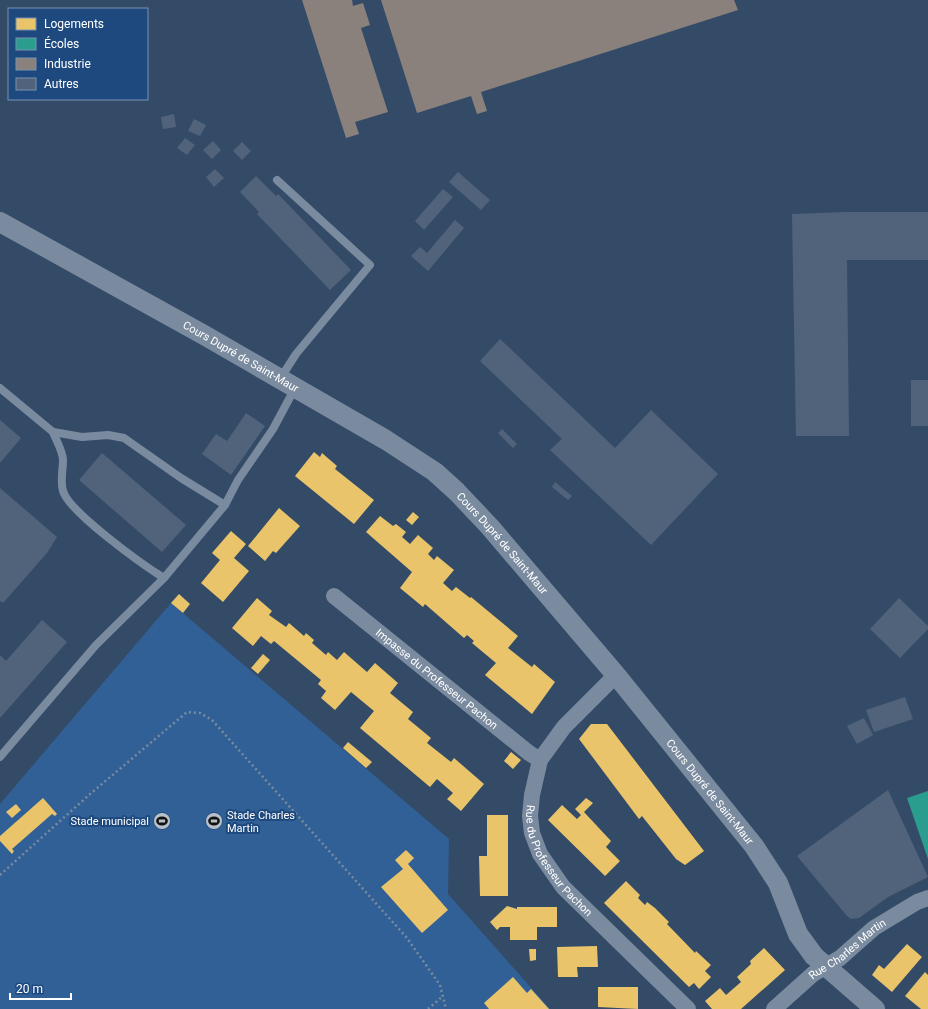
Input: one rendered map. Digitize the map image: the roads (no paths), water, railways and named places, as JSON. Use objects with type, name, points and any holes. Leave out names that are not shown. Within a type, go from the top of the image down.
[{"type":"street","name":"Cours Dupré de Saint-Maur","points":[[0,222],[204,335],[412,457],[457,492],[490,527],[616,675],[754,846],[778,883],[798,934],[814,956],[875,1009]]},
{"type":"street","name":"Impasse du Professeur Pachon","points":[[334,596],[529,753],[540,760]]},
{"type":"street","name":"Rue du Professeur Pachon","points":[[616,675],[564,728],[540,760],[532,795],[530,816],[532,833],[540,854],[562,887],[688,1009]]},
{"type":"street","name":"Rue Charles Martin","points":[[774,1009],[813,974],[840,958],[874,928],[917,902],[928,898]]},
{"type":"lane","points":[[0,757],[96,645],[164,578],[225,504],[238,480],[273,429],[296,354],[370,265],[277,180]]},
{"type":"lane","points":[[0,388],[53,432],[82,438],[108,434],[124,438],[181,478],[225,504]]},
{"type":"lane","points":[[53,432],[63,459],[61,474],[63,492],[71,504],[137,561],[164,578]]},
{"type":"place","name":"Stade municipal","points":[[162,821]]},
{"type":"place","name":"Stade Charles Martin","points":[[214,821]]}]
